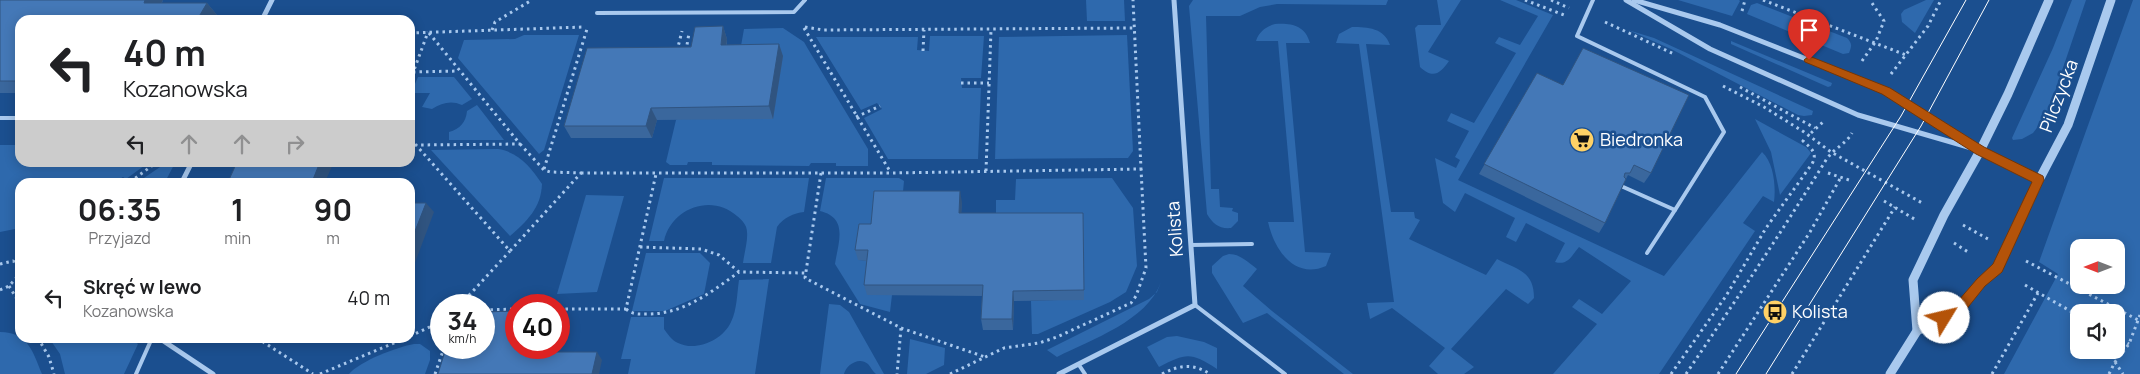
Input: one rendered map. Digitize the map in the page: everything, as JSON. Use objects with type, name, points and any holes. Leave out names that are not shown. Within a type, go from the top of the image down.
[{"type":"street","points":[[264,15],[272,0]]},
{"type":"street","name":"Kolista","points":[[1174,0],[1195,305]]},
{"type":"street","points":[[1626,0],[1710,49],[1858,115],[1980,151]]},
{"type":"street","points":[[1634,0],[1720,26],[1875,86],[1886,91],[1980,151],[2039,180]]},
{"type":"street","points":[[1890,374],[1917,331],[1913,280],[1944,215],[1980,151],[2024,60],[2049,0]]},
{"type":"street","name":"Pilczycka","points":[[1917,331],[1957,312],[1981,283],[1998,268],[2039,180],[2068,126],[2111,0]]},
{"type":"street","points":[[1059,374],[1195,305]]},
{"type":"street","points":[[166,343],[213,374]]},
{"type":"lane","points":[[597,13],[794,12],[805,0]]},
{"type":"lane","points":[[1593,0],[1577,36],[1705,97],[1724,132],[1647,253]]},
{"type":"lane","points":[[0,118],[15,118]]},
{"type":"lane","points":[[1621,186],[1674,210]]},
{"type":"lane","points":[[1192,245],[1252,244]]},
{"type":"lane","points":[[1195,305],[1285,374]]},
{"type":"lane","points":[[136,374],[150,343]]},
{"type":"lane","points":[[1079,365],[1085,374]]},
{"type":"path","points":[[492,30],[495,22],[532,0]]},
{"type":"path","points":[[950,374],[1004,348],[1039,343],[1057,337],[1131,303],[1136,296],[1146,268],[1133,0]]},
{"type":"path","points":[[1525,0],[1556,12]]},
{"type":"path","points":[[1551,0],[1556,2]]},
{"type":"path","points":[[1763,0],[1876,41],[1906,54]]},
{"type":"path","points":[[1860,64],[1876,41],[1884,21],[1870,0]]},
{"type":"path","points":[[1887,79],[1928,26],[1941,0]]},
{"type":"path","points":[[809,20],[803,27],[856,117],[892,173]]},
{"type":"path","points":[[681,56],[677,50],[684,25]]},
{"type":"path","points":[[686,54],[691,25]]},
{"type":"path","points":[[544,170],[588,26]]},
{"type":"path","points":[[923,51],[924,30]]},
{"type":"path","points":[[986,171],[990,30]]},
{"type":"path","points":[[415,67],[428,32],[520,144],[544,170],[550,172],[656,174],[892,173],[1140,169]]},
{"type":"path","points":[[415,72],[459,71]]},
{"type":"path","points":[[961,82],[989,82]]},
{"type":"path","points":[[1722,86],[1764,107],[1831,152],[1922,202]]},
{"type":"path","points":[[856,117],[880,106]]},
{"type":"path","points":[[1811,133],[1826,120]]},
{"type":"path","points":[[1686,374],[1788,222],[1831,152],[1849,139],[1856,127]]},
{"type":"path","points":[[1671,374],[1726,296],[1766,228],[1812,164],[1815,158],[1814,151],[1803,141],[1806,138]]},
{"type":"path","points":[[416,145],[520,144]]},
{"type":"path","points":[[416,145],[510,251]]},
{"type":"path","points":[[1812,164],[1816,166]]},
{"type":"path","points":[[135,178],[150,167]]},
{"type":"path","points":[[470,294],[580,173]]},
{"type":"path","points":[[821,173],[805,278],[901,328],[985,357]]},
{"type":"path","points":[[1828,173],[1849,180]]},
{"type":"path","points":[[626,309],[656,174]]},
{"type":"path","points":[[1718,374],[1810,232],[1841,177]]},
{"type":"path","points":[[1884,201],[1919,222]]},
{"type":"path","points":[[1792,374],[1895,207]]},
{"type":"path","points":[[1963,225],[1977,233]]},
{"type":"path","points":[[1953,242],[1968,252]]},
{"type":"path","points":[[640,247],[701,249],[719,255],[738,272]]},
{"type":"path","points":[[0,264],[15,262]]},
{"type":"path","points":[[2034,265],[2139,321]]},
{"type":"path","points":[[570,309],[626,309],[632,314],[666,314],[706,296],[738,272],[806,273]]},
{"type":"path","points":[[0,290],[9,286],[15,279]]},
{"type":"path","points":[[2025,285],[2070,311]]},
{"type":"path","points":[[9,286],[15,296]]},
{"type":"path","points":[[1992,374],[2038,293]]},
{"type":"path","points":[[2109,374],[2115,362],[2129,344],[2140,315]]},
{"type":"path","points":[[415,334],[430,327]]},
{"type":"path","points":[[897,374],[901,328]]},
{"type":"path","points":[[2125,342],[2129,344]]},
{"type":"path","points":[[41,343],[49,357],[54,374]]},
{"type":"path","points":[[265,343],[313,374]]},
{"type":"path","points":[[320,374],[394,343]]},
{"type":"path","points":[[435,374],[440,359]]},
{"type":"path","points":[[2115,362],[2124,374]]},
{"type":"path","points":[[1162,374],[1181,365],[1203,368],[1210,374]]},
{"type":"shaded area","points":[[1086,0],[1124,0],[1125,21],[1087,21]]},
{"type":"shaded area","points":[[1193,0],[1388,0],[1386,5],[1277,4],[1260,7],[1240,16],[1206,16],[1211,189],[1219,189],[1220,207],[1233,208],[1232,211],[1238,213],[1238,221],[1231,228],[1223,228],[1217,225],[1207,214],[1189,6]]},
{"type":"shaded area","points":[[1437,0],[1461,0],[1428,52],[1449,61],[1439,72],[1433,74],[1420,67],[1415,28],[1418,25],[1441,25]]},
{"type":"shaded area","points":[[1500,0],[1516,0],[1553,15],[1458,180],[1664,276],[1762,152],[1772,169],[1775,189],[1774,202],[1763,196],[1743,223],[1755,231],[1659,374],[1553,374],[1597,324],[1572,307],[1579,299],[1602,314],[1631,281],[1579,247],[1566,261],[1555,262],[1565,243],[1526,223],[1516,242],[1506,237],[1515,218],[1465,193],[1455,212],[1443,203],[1435,158],[1456,168],[1460,160],[1455,157],[1469,131],[1447,121],[1451,113],[1474,123],[1516,53],[1495,43],[1499,37],[1520,45],[1538,16]]},
{"type":"shaded area","points":[[1678,0],[1739,0],[1740,1],[1732,16]]},
{"type":"shaded area","points":[[1926,0],[1934,0],[1915,33],[1902,22],[1901,14],[1904,10]]},
{"type":"shaded area","points":[[2072,0],[2086,0],[2047,115],[2033,133],[2022,139],[2013,140],[2012,138],[2053,48]]},
{"type":"shaded area","points":[[2133,0],[2140,0],[2140,374],[2004,374],[2058,274],[2039,262]]},
{"type":"shaded area","points":[[1757,3],[1847,38],[1851,45],[1849,53],[1843,54],[1747,14],[1751,5]]},
{"type":"shaded area","points":[[1275,24],[1297,26],[1305,32],[1310,43],[1286,43],[1305,252],[1331,253],[1326,266],[1315,269],[1304,269],[1287,259],[1275,242],[1268,222],[1294,222],[1278,41],[1256,41],[1263,30]]},
{"type":"shaded area","points":[[1352,27],[1364,27],[1380,32],[1390,45],[1366,44],[1391,212],[1414,212],[1415,218],[1420,220],[1409,239],[1486,275],[1497,259],[1518,269],[1531,282],[1534,298],[1528,304],[1506,289],[1451,349],[1474,367],[1464,374],[1438,374],[1429,366],[1445,348],[1392,308],[1370,319],[1367,303],[1394,302],[1359,44],[1336,43],[1339,34]]},
{"type":"shaded area","points":[[783,28],[804,42],[868,149],[868,166],[836,166],[836,163],[811,163],[809,166],[712,165],[712,162],[688,162],[687,165],[670,165],[666,162],[676,120],[739,57],[744,29]]},
{"type":"shaded area","points":[[1628,30],[1654,38],[1813,111],[1812,115],[1798,115],[1671,49]]},
{"type":"shaded area","points":[[524,35],[579,35],[544,150],[539,154],[458,58],[464,40],[515,39]]},
{"type":"shaded area","points":[[1127,35],[1133,151],[1128,158],[995,159],[999,37]]},
{"type":"shaded area","points":[[930,36],[984,36],[981,78],[961,78],[962,88],[981,88],[978,159],[888,159],[864,118],[882,109],[877,103],[861,110],[816,37],[918,37],[917,50],[929,51]]},
{"type":"shaded area","points":[[1731,41],[1832,83],[1831,86],[1828,87],[1731,44]]},
{"type":"shaded area","points":[[418,77],[454,77],[472,99],[462,105],[450,102],[432,109],[422,107],[430,93],[415,93],[415,84]]},
{"type":"shaded area","points":[[477,105],[504,140],[449,140],[449,132],[459,127],[467,111]]},
{"type":"shaded area","points":[[1755,119],[1806,147],[1811,153],[1780,195],[1771,152]]},
{"type":"shaded area","points":[[0,145],[15,145],[15,167],[142,167],[127,178],[15,178],[15,229],[0,232]]},
{"type":"shaded area","points":[[498,149],[518,157],[542,184],[536,207],[522,225],[510,236],[431,150]]},
{"type":"shaded area","points":[[160,167],[173,167],[167,178],[144,178]]},
{"type":"shaded area","points":[[664,178],[809,178],[804,212],[789,216],[777,227],[771,263],[743,263],[747,229],[739,218],[727,209],[716,206],[705,205],[684,213],[675,220],[668,230],[664,241],[649,241]]},
{"type":"shaded area","points":[[826,178],[899,178],[904,181],[902,202],[874,235],[859,260],[871,261],[867,295],[892,295],[890,312],[860,304],[835,264],[840,232],[835,219],[829,214],[820,211]]},
{"type":"shaded area","points":[[1112,178],[1133,208],[1137,266],[1126,292],[1110,302],[1038,334],[1032,334],[1031,301],[1084,299],[996,224],[996,200],[1015,200],[1016,179]]},
{"type":"shaded area","points":[[586,195],[624,196],[597,292],[557,294]]},
{"type":"shaded area","points":[[646,253],[700,253],[710,263],[704,294],[665,311],[632,311]]},
{"type":"shaded area","points":[[1229,254],[1240,257],[1257,269],[1243,286],[1353,374],[1344,374],[1267,313],[1243,323],[1212,273],[1212,266],[1223,256]]},
{"type":"shaded area","points":[[769,279],[755,374],[628,374],[631,359],[621,359],[631,317],[664,317],[664,329],[673,340],[685,345],[701,345],[722,334],[731,322],[736,307],[739,280]]},
{"type":"shaded area","points":[[1155,294],[1144,308],[1102,336],[1057,357],[1047,350],[1149,299]]},
{"type":"shaded area","points":[[829,304],[840,305],[849,312],[884,374],[876,374],[868,364],[857,361],[847,368],[844,374],[820,374]]},
{"type":"shaded area","points":[[0,332],[15,334],[15,343],[26,343],[28,345],[42,374],[0,374]]},
{"type":"shaded area","points":[[1177,336],[1204,342],[1217,348],[1217,369],[1194,357],[1188,356],[1159,367],[1147,347],[1167,337]]},
{"type":"shaded area","points":[[910,339],[945,348],[944,365],[926,374],[907,374]]},
{"type":"shaded area","points":[[52,343],[138,344],[124,374],[65,374],[60,354]]},
{"type":"shaded area","points":[[420,344],[430,351],[430,360],[425,374],[349,374],[361,364],[398,348]]},
{"type":"building","points":[[0,0],[145,0],[144,3],[207,3],[200,15],[15,15],[15,81],[0,81]]},
{"type":"building","points":[[723,26],[721,45],[779,44],[769,106],[651,108],[646,126],[564,126],[587,48],[691,47],[695,27]]},
{"type":"building","name":"Biedronka","points":[[1583,48],[1689,95],[1651,173],[1634,165],[1630,173],[1625,173],[1624,177],[1626,179],[1605,223],[1484,164],[1537,73],[1563,85]]},
{"type":"building","points":[[235,167],[318,167],[314,178],[230,178]]},
{"type":"building","points":[[874,191],[960,191],[959,213],[1083,213],[1084,290],[1013,291],[1012,319],[981,319],[983,285],[864,285],[868,250],[855,250],[859,224],[871,224]]},
{"type":"building","points":[[415,203],[426,203],[415,231]]},
{"type":"building","points":[[505,311],[505,359],[570,359],[570,352],[597,352],[592,374],[438,374],[443,359],[495,359],[495,312]]},
{"type":"tram line","points":[[1736,374],[1901,116],[1966,0]]},
{"type":"tram line","points":[[1766,374],[1921,126],[1989,0]]},
{"type":"place","name":"Biedronka","points":[[1582,140]]},
{"type":"place","name":"Kolista","points":[[1775,312]]},
{"type":"route","points":[[1809,60],[1886,91],[1980,151],[2039,180],[1998,268],[1981,283],[1957,312],[1944,318]]}]
